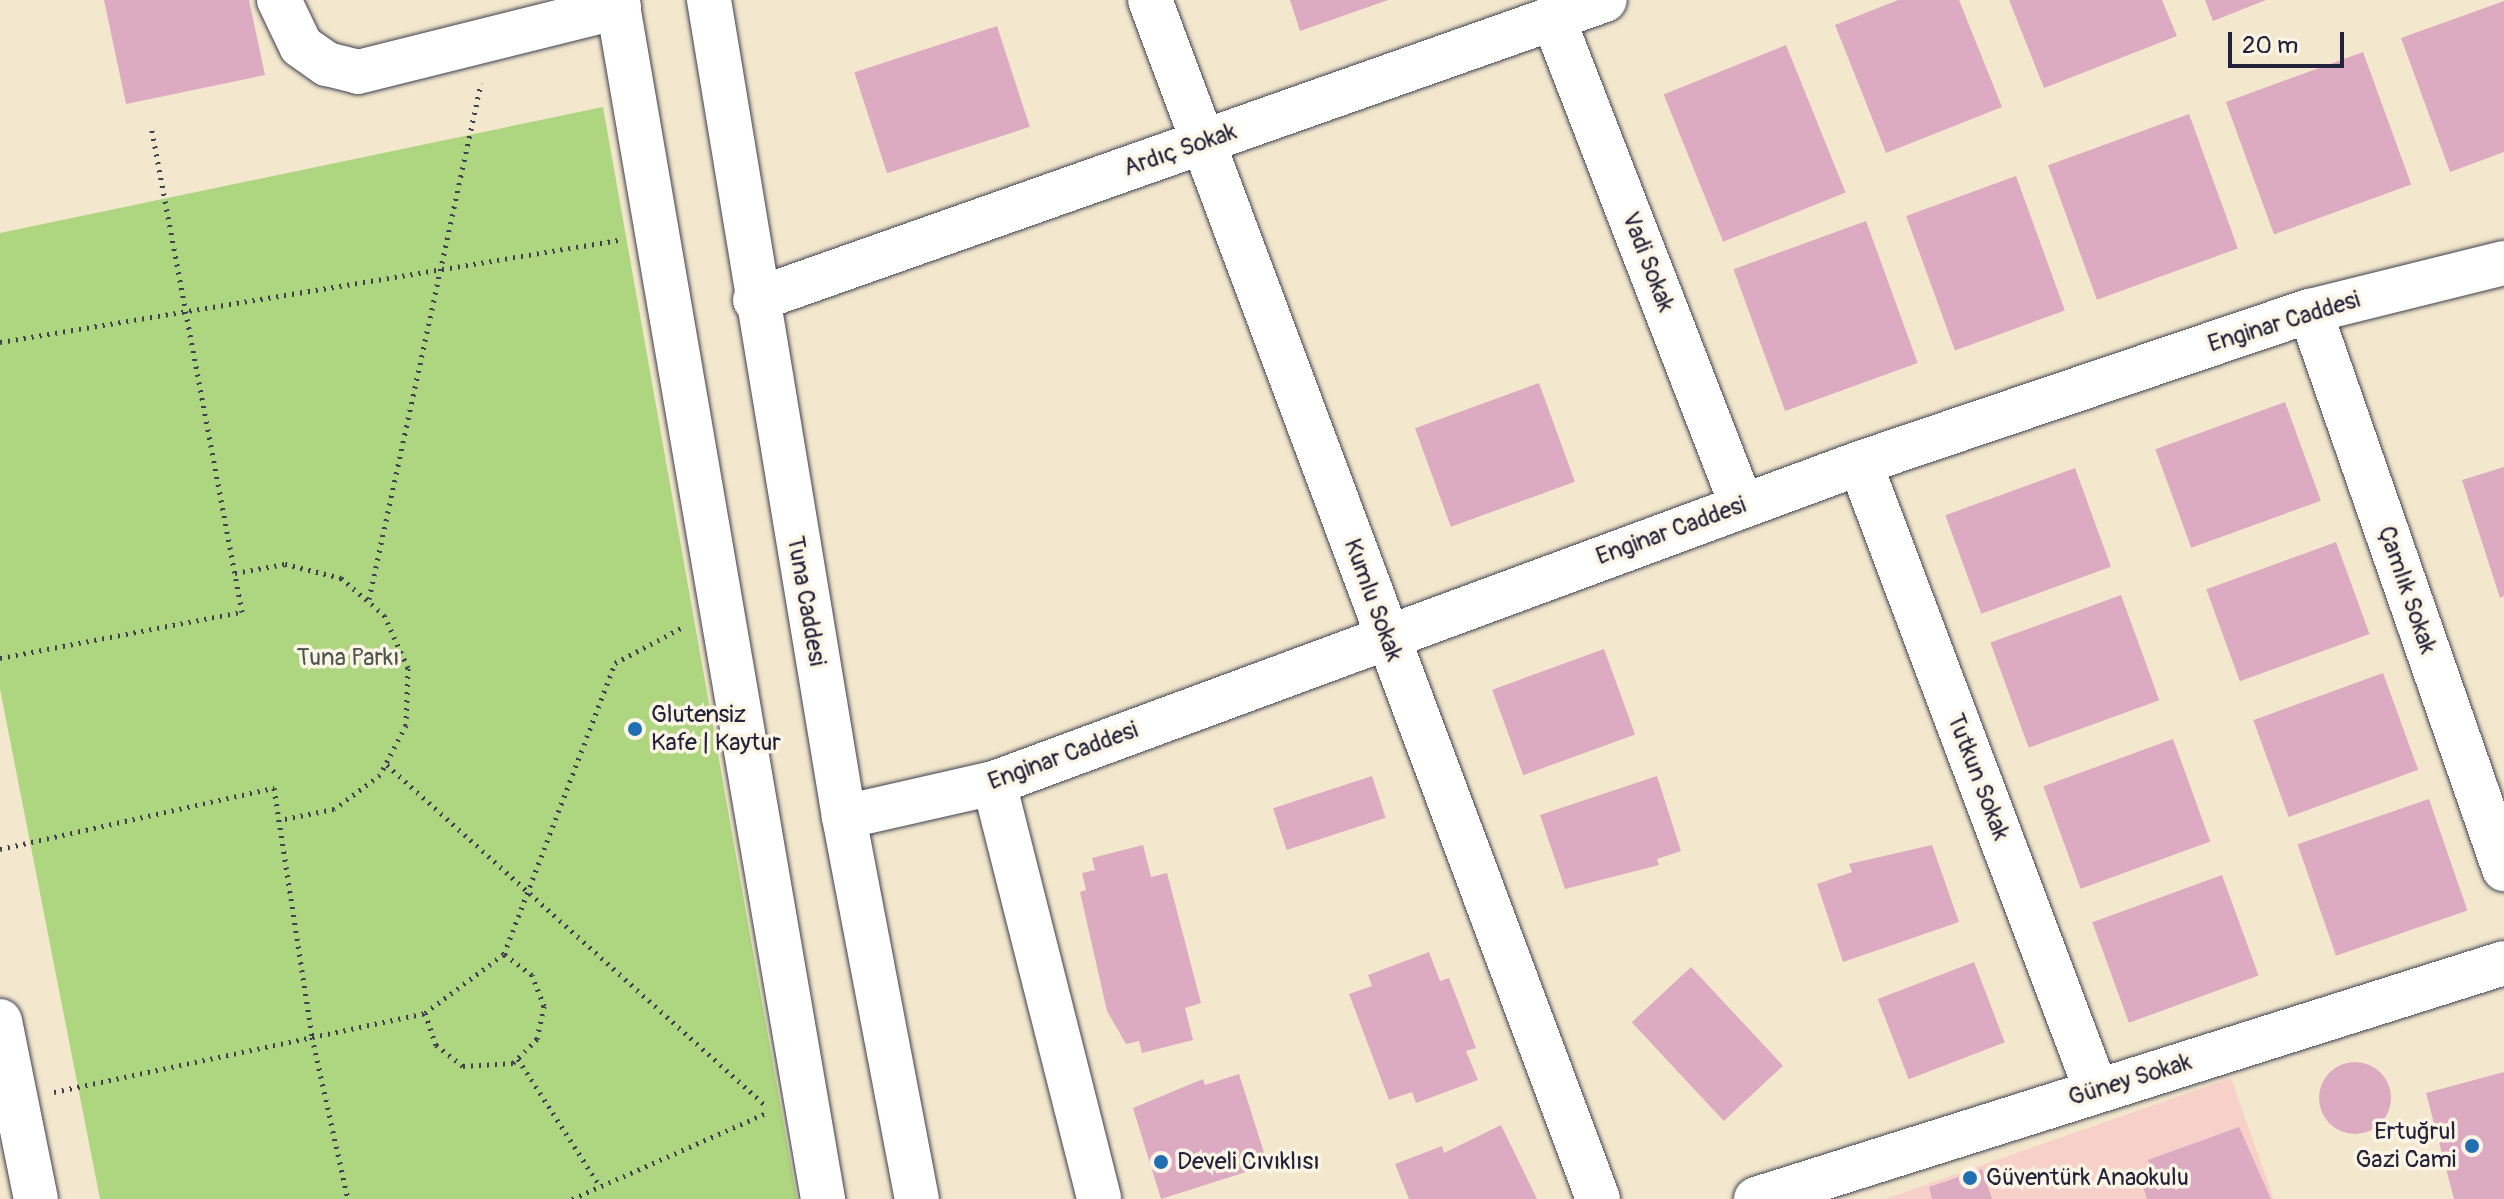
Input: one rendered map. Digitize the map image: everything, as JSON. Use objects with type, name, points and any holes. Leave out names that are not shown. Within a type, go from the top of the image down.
[{"type":"street","points":[[279,0],[301,46],[342,70],[491,39],[618,3],[823,1199]]},
{"type":"street","name":"Tuna Caddesi","points":[[709,0],[755,300],[844,817],[917,1199]]},
{"type":"street","name":"Kumlu Sokak","points":[[1150,0],[1598,1199]]},
{"type":"street","name":"Ardıç Sokak","points":[[755,300],[1605,0]]},
{"type":"street","name":"Vadi Sokak","points":[[1553,18],[1742,506]]},
{"type":"street","name":"Enginar Caddesi","points":[[844,817],[994,783],[1386,634],[1860,463],[2310,311],[2504,263]]},
{"type":"street","name":"Çamlık Sokak","points":[[2310,311],[2504,869]]},
{"type":"street","name":"Tutkun Sokak","points":[[1860,463],[2096,1090]]},
{"type":"street","points":[[994,783],[1099,1199]]},
{"type":"street","name":"Güney Sokak","points":[[1756,1199],[2504,963]]},
{"type":"street","points":[[0,1021],[36,1199]]},
{"type":"path","points":[[369,599],[491,39]]},
{"type":"path","points":[[0,658],[242,612],[151,128]]},
{"type":"path","points":[[0,342],[659,234]]},
{"type":"path","points":[[235,573],[285,564],[314,568],[369,599],[399,640],[408,668],[406,725],[387,765],[334,809],[279,820]]},
{"type":"path","points":[[16,1100],[425,1013],[504,954],[615,663],[723,607]]},
{"type":"path","points":[[387,765],[771,1111],[572,1199]]},
{"type":"path","points":[[0,849],[274,788],[312,1037],[348,1199]]},
{"type":"path","points":[[425,1013],[436,1045],[463,1066],[497,1069],[518,1059],[537,1039],[544,1006],[532,975],[504,954]]},
{"type":"path","points":[[518,1059],[600,1186]]},
{"type":"shaded area","points":[[2231,1078],[2274,1199],[1885,1199]]},
{"type":"green space","name":"Tuna Parkı","points":[[603,107],[797,1199],[100,1199],[0,689],[0,233]]},
{"type":"building","points":[[104,0],[249,0],[265,75],[126,104]]},
{"type":"building","points":[[1290,0],[1388,0],[1300,31]]},
{"type":"building","points":[[1898,0],[1959,0],[2002,107],[1886,153],[1835,25]]},
{"type":"building","points":[[2009,0],[2162,0],[2177,36],[2044,88]]},
{"type":"building","points":[[2205,0],[2266,0],[2213,21]]},
{"type":"building","points":[[2504,1],[2504,152],[2450,172],[2401,38]]},
{"type":"building","points":[[997,26],[1030,127],[887,173],[854,72]]},
{"type":"building","points":[[1786,45],[1846,192],[1723,242],[1664,94]]},
{"type":"building","points":[[2363,52],[2411,184],[2274,234],[2226,102]]},
{"type":"building","points":[[2189,114],[2238,248],[2097,300],[2048,165]]},
{"type":"building","points":[[2016,176],[2065,310],[1955,350],[1906,216]]},
{"type":"building","points":[[1866,221],[1918,363],[1785,411],[1734,269]]},
{"type":"building","points":[[1539,383],[1575,482],[1451,527],[1415,428]]},
{"type":"building","points":[[2285,402],[2321,501],[2191,548],[2155,449]]},
{"type":"building","points":[[2504,467],[2504,596],[2500,598],[2462,480]]},
{"type":"building","points":[[2075,468],[2111,567],[1981,614],[1945,515]]},
{"type":"building","points":[[2336,542],[2370,634],[2240,681],[2206,589]]},
{"type":"building","points":[[2121,595],[2159,700],[2029,748],[1990,643]]},
{"type":"building","points":[[1604,649],[1635,735],[1523,775],[1492,690]]},
{"type":"building","points":[[2383,673],[2418,770],[2289,817],[2253,720]]},
{"type":"building","points":[[2173,739],[2210,841],[2081,889],[2043,786]]},
{"type":"building","points":[[1372,776],[1386,818],[1287,850],[1273,808]]},
{"type":"building","points":[[1657,776],[1681,851],[1657,859],[1659,865],[1565,889],[1540,815]]},
{"type":"building","points":[[2429,799],[2467,911],[2336,956],[2298,844]]},
{"type":"building","points":[[1143,845],[1151,877],[1167,873],[1201,1003],[1185,1008],[1193,1040],[1142,1053],[1139,1041],[1126,1044],[1107,1011],[1080,892],[1086,890],[1082,873],[1095,870],[1092,858]]},
{"type":"building","points":[[1932,845],[1959,922],[1843,962],[1817,884],[1852,872],[1849,864]]},
{"type":"building","points":[[2222,875],[2259,976],[2129,1023],[2092,922]]},
{"type":"building","points":[[1429,952],[1440,981],[1449,978],[1476,1048],[1466,1051],[1478,1080],[1416,1103],[1412,1092],[1389,1100],[1349,994],[1372,986],[1368,975]]},
{"type":"building","points":[[1974,962],[2005,1042],[1909,1079],[1878,999]]},
{"type":"building","points":[[1691,967],[1783,1066],[1724,1121],[1632,1022]]},
{"type":"building","points":[[2355,1062],[2375,1068],[2385,1078],[2391,1098],[2385,1118],[2375,1128],[2355,1134],[2335,1128],[2325,1118],[2319,1098],[2325,1078],[2335,1068]]},
{"type":"building","name":"Ertuğrul Gazi Cami","points":[[2504,1072],[2504,1199],[2454,1199],[2426,1093]]},
{"type":"building","points":[[1239,1074],[1268,1165],[1161,1199],[1133,1108],[1203,1079],[1205,1085]]},
{"type":"building","points":[[1501,1125],[1537,1199],[1409,1199],[1395,1164],[1442,1146],[1444,1153]]},
{"type":"building","points":[[2239,1127],[2271,1199],[2147,1199],[2142,1184],[2155,1179],[2148,1160]]},
{"type":"building","name":"Güventürk Anaokulu","points":[[1982,1169],[1992,1199],[1932,1199],[1929,1187]]},
{"type":"place","name":"Glutensiz Kafe | Kaytur","points":[[635,729]]},
{"type":"place","name":"Ertuğrul Gazi Cami","points":[[2472,1146]]},
{"type":"place","name":"Develi Cıvıklısı","points":[[1161,1162]]},
{"type":"place","name":"Güventürk Anaokulu","points":[[1970,1178]]}]
